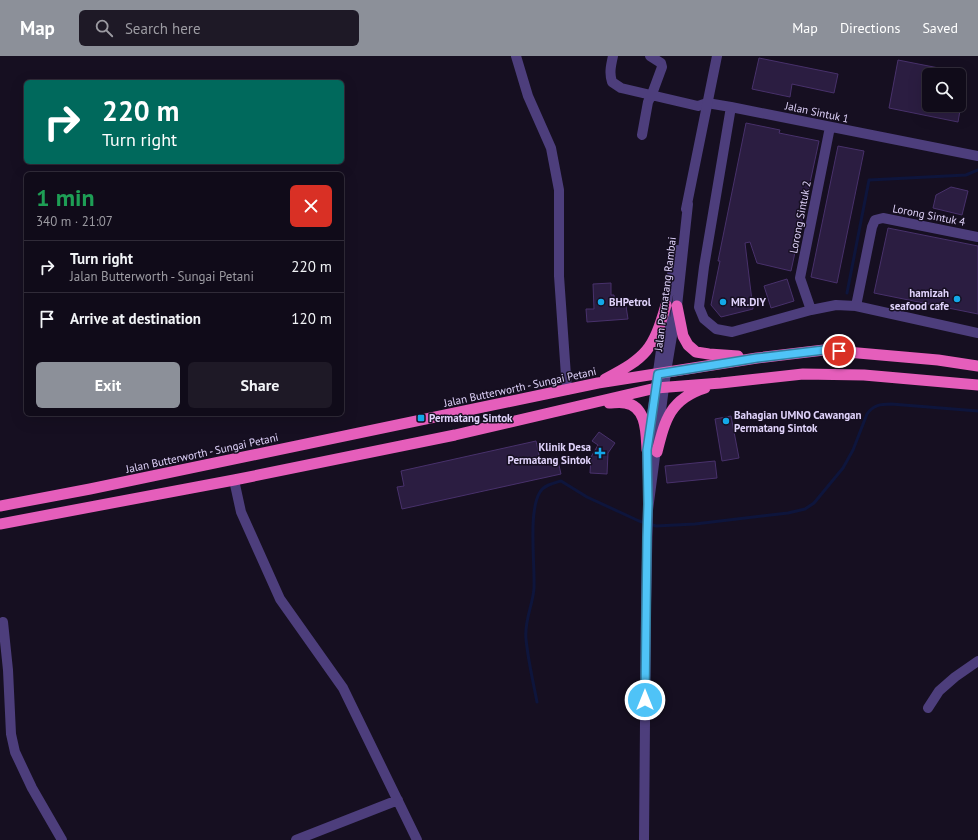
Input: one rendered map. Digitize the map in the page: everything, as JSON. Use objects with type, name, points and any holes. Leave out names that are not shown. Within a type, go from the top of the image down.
[{"type":"highway","points":[[672,305],[683,336],[688,345],[696,352],[757,358]]},
{"type":"highway","points":[[598,383],[628,367],[642,356],[652,343],[659,327],[672,305]]},
{"type":"highway","name":"Jalan Butterworth - Sungai Petani","points":[[0,506],[90,489],[598,383],[757,358],[824,350],[885,354],[978,366]]},
{"type":"highway","points":[[0,524],[235,485],[588,403],[660,388],[803,374],[864,375],[978,385]]},
{"type":"highway","points":[[652,451],[671,411],[683,399],[694,392],[721,383]]},
{"type":"highway","points":[[588,403],[626,403],[634,407],[641,413],[645,422],[652,451]]},
{"type":"street","points":[[516,56],[528,96],[551,148],[559,190],[559,276],[567,390]]},
{"type":"street","name":"Jalan Sintuk 1","points":[[613,56],[610,71],[612,82],[621,88],[652,94],[698,106],[707,103],[731,107],[978,156]]},
{"type":"street","points":[[642,135],[648,102],[662,67],[661,63],[650,56]]},
{"type":"street","name":"Jalan Permatang Rambai","points":[[644,840],[647,530],[652,451],[662,373],[688,204],[717,56]]},
{"type":"street","points":[[731,107],[704,266],[700,307],[704,319],[716,329],[732,332],[811,310],[836,305],[856,306],[978,333]]},
{"type":"street","name":"Lorong Sintuk 2","points":[[811,310],[800,278],[830,127]]},
{"type":"street","name":"Lorong Sintuk 4","points":[[856,306],[872,227],[875,220],[883,218],[978,237]]},
{"type":"street","points":[[235,485],[241,512],[280,599],[343,688],[417,840]]},
{"type":"street","points":[[3,622],[8,670],[11,734],[15,752],[32,788],[62,840]]},
{"type":"street","points":[[928,708],[939,691],[978,661]]},
{"type":"street","points":[[296,840],[398,800]]},
{"type":"building","points":[[759,58],[838,74],[834,93],[792,84],[790,97],[752,89]]},
{"type":"building","points":[[898,60],[939,68],[922,68],[922,112],[960,112],[958,122],[889,108]]},
{"type":"building","points":[[746,123],[780,130],[779,133],[819,141],[791,271],[757,263],[750,242],[745,243],[753,309],[721,317],[711,305],[720,261],[718,261]]},
{"type":"building","points":[[838,146],[864,151],[837,283],[811,277]]},
{"type":"building","points":[[951,187],[968,191],[962,215],[933,208],[936,195]]},
{"type":"building","points":[[888,228],[978,246],[978,314],[874,293]]},
{"type":"building","points":[[787,279],[794,301],[771,308],[764,286]]},
{"type":"building","points":[[611,283],[611,295],[614,295],[615,307],[626,306],[628,319],[587,322],[586,309],[594,309],[593,284]]},
{"type":"building","points":[[731,416],[739,458],[722,461],[715,419]]},
{"type":"building","points":[[599,432],[615,443],[608,453],[607,474],[590,473],[591,457],[598,445],[592,441]]},
{"type":"building","points":[[536,441],[540,460],[557,457],[561,474],[402,509],[397,487],[404,486],[401,471]]},
{"type":"building","points":[[715,461],[717,478],[667,483],[665,466]]},
{"type":"waterway","points":[[847,293],[869,180],[966,175],[978,170]]},
{"type":"waterway","points":[[537,702],[528,655],[526,632],[527,619],[534,588],[534,512],[536,501],[540,492],[544,488],[561,481],[587,497],[639,521],[656,526],[695,524],[788,513],[805,509],[814,503],[843,468],[853,450],[867,414],[875,407],[891,404],[978,411]]},
{"type":"place","name":"hamizah seafood cafe","points":[[957,299]]},
{"type":"place","name":"BHPetrol","points":[[601,302]]},
{"type":"place","name":"MR.DIY","points":[[723,302]]},
{"type":"place","name":"Permatang Sintok","points":[[421,418]]},
{"type":"place","name":"Bahagian UMNO Cawangan Permatang Sintok","points":[[726,421]]},
{"type":"place","name":"Klinik Desa Permatang Sintok","points":[[600,453]]},
{"type":"route","points":[[645,700],[648,504],[647,450],[658,374],[757,358],[824,350],[839,351]]}]
